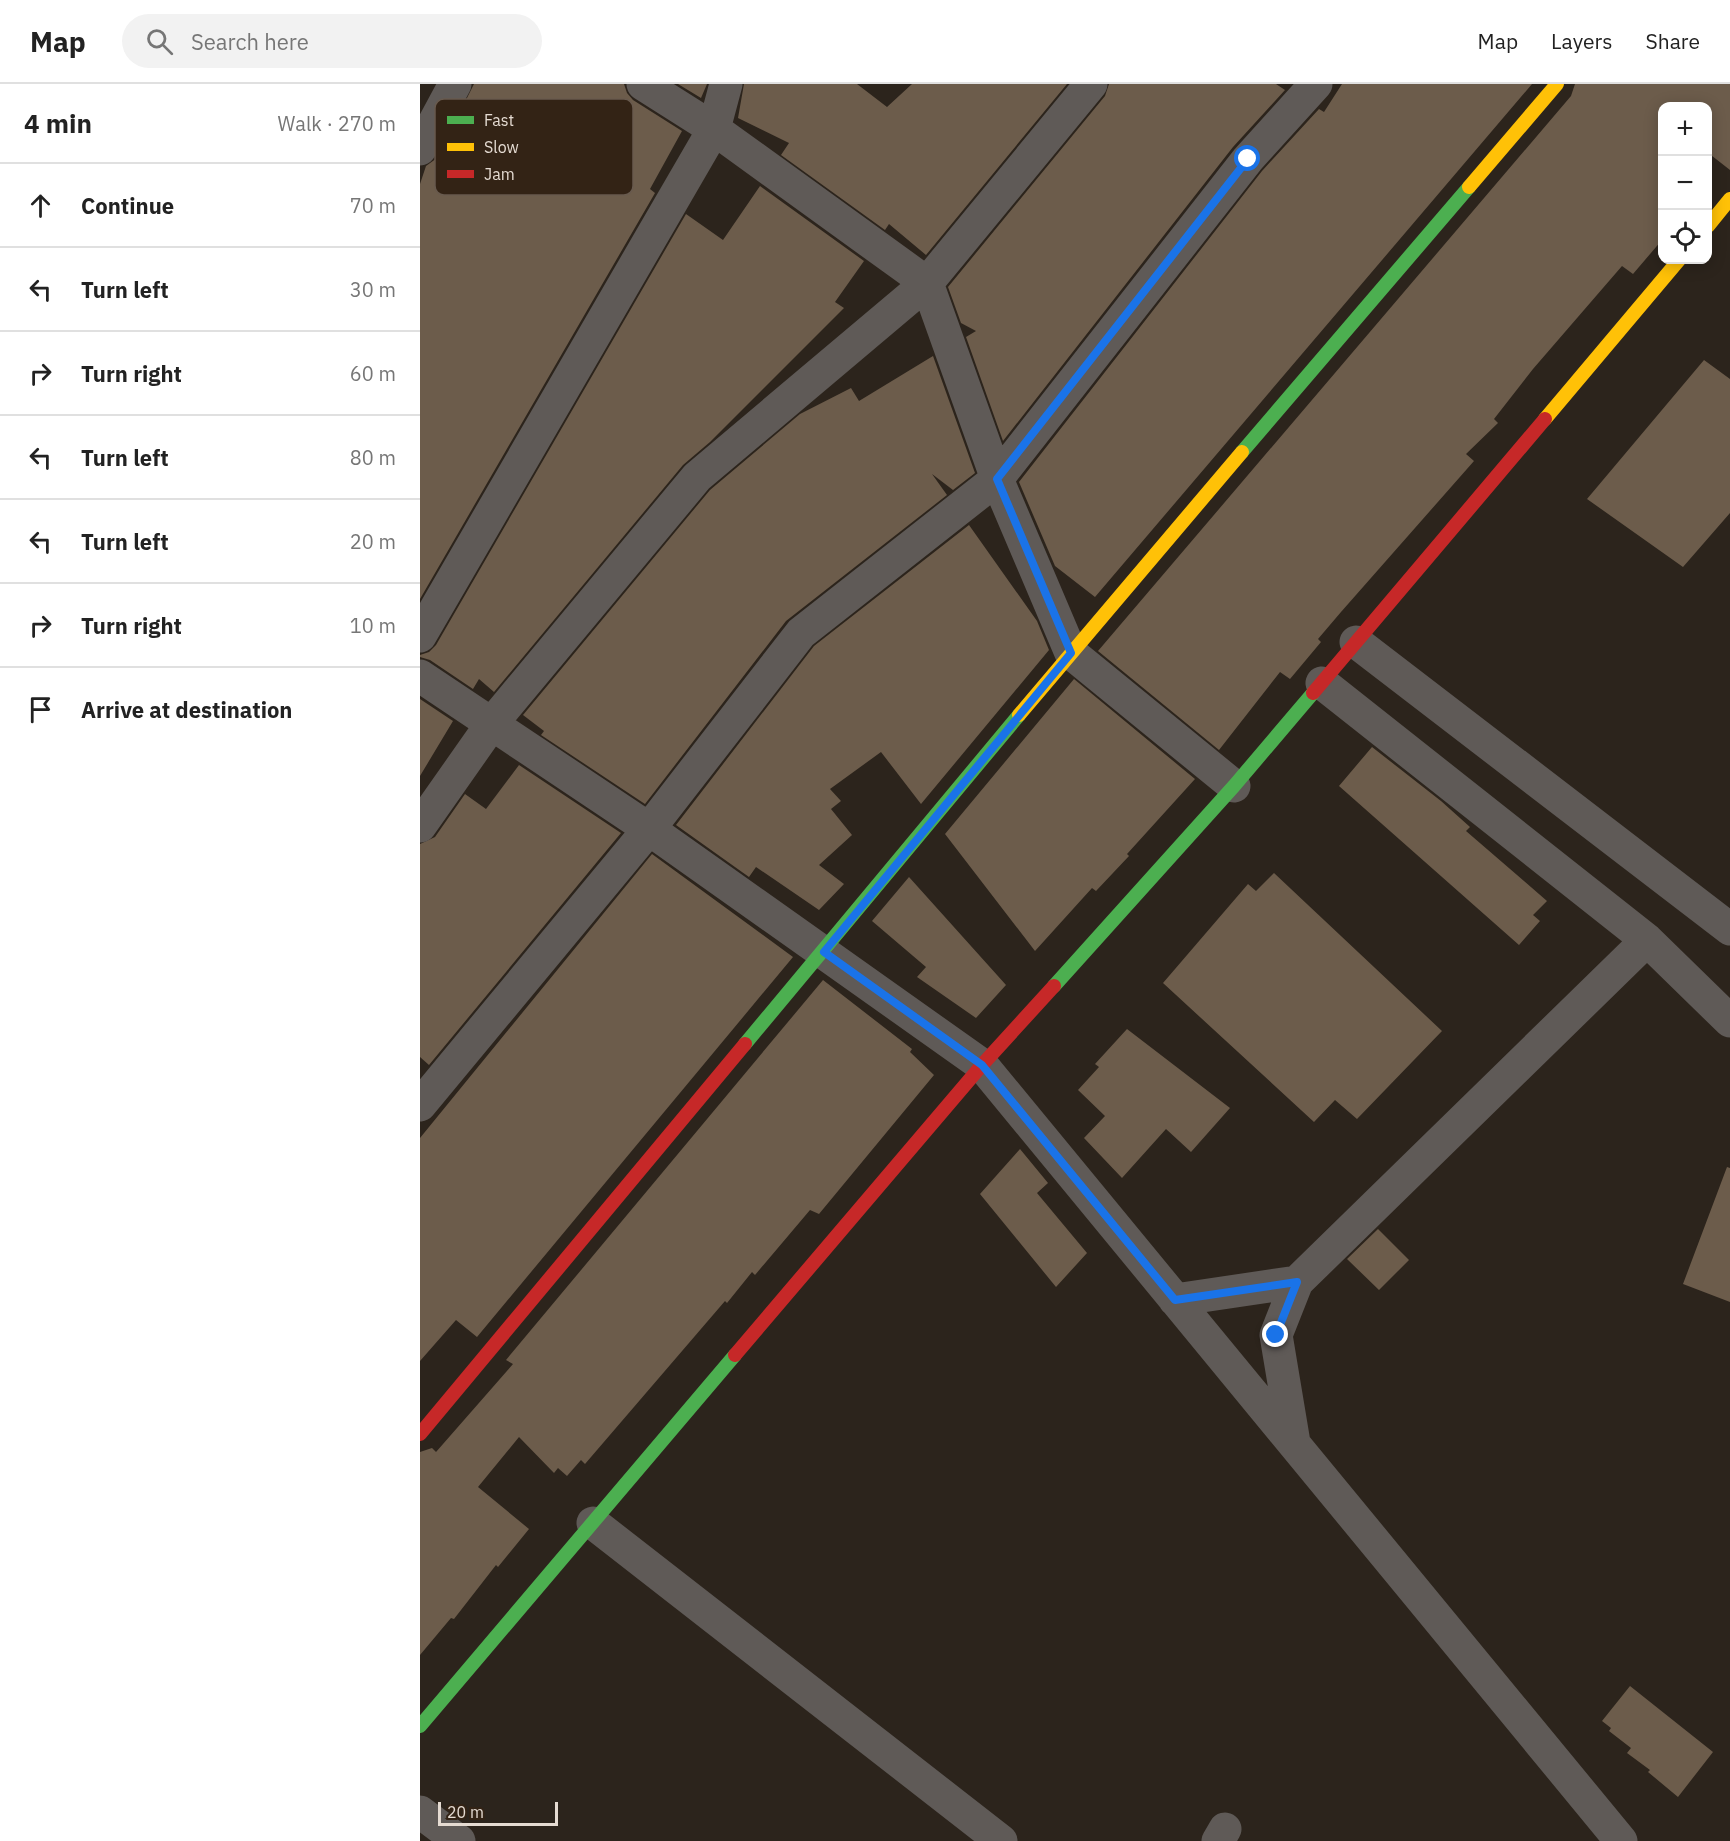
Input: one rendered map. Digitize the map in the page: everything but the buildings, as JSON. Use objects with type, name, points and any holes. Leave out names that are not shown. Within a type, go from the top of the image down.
[{"type":"street","points":[[447,99],[455,84]]},
{"type":"street","points":[[643,84],[714,129],[927,283],[997,479],[1071,653],[1234,786]]},
{"type":"street","points":[[420,636],[714,129],[726,84]]},
{"type":"street","points":[[420,826],[493,722],[697,477],[927,283],[1091,84]]},
{"type":"street","points":[[420,1105],[650,829],[801,633],[997,479],[1248,159],[1316,84]]},
{"type":"street","points":[[420,1434],[1071,653],[1557,84]]},
{"type":"street","points":[[420,149],[435,121]]},
{"type":"street","points":[[1712,220],[1730,200]]},
{"type":"street","points":[[420,1726],[982,1065],[1234,786],[1676,264]]},
{"type":"street","points":[[1356,642],[1730,929]]},
{"type":"street","points":[[420,676],[493,722],[650,829],[982,1065],[1621,1841]]},
{"type":"street","points":[[1322,683],[1647,940],[1730,1021]]},
{"type":"street","points":[[1294,1445],[1276,1335],[1297,1282],[1647,940]]},
{"type":"street","points":[[1175,1300],[1297,1282]]},
{"type":"street","points":[[593,1523],[1001,1841]]},
{"type":"street","points":[[420,1812],[459,1841]]},
{"type":"traffic: fast","points":[[1242,452],[1469,187]]},
{"type":"traffic: fast","points":[[1054,986],[1234,786],[1313,693]]},
{"type":"traffic: fast","points":[[745,1044],[1019,715]]},
{"type":"traffic: fast","points":[[420,1726],[735,1355]]},
{"type":"traffic: slow","points":[[1469,187],[1557,84]]},
{"type":"traffic: slow","points":[[1712,221],[1730,199]]},
{"type":"traffic: slow","points":[[1545,419],[1676,264]]},
{"type":"traffic: slow","points":[[1019,715],[1242,452]]},
{"type":"traffic: jam","points":[[1313,693],[1545,419]]},
{"type":"traffic: jam","points":[[735,1355],[982,1065],[1054,986]]},
{"type":"traffic: jam","points":[[420,1434],[745,1044]]},
{"type":"route","points":[[1248,159],[997,479],[1071,653],[824,952],[982,1065],[1175,1300],[1297,1282],[1276,1335]]}]
